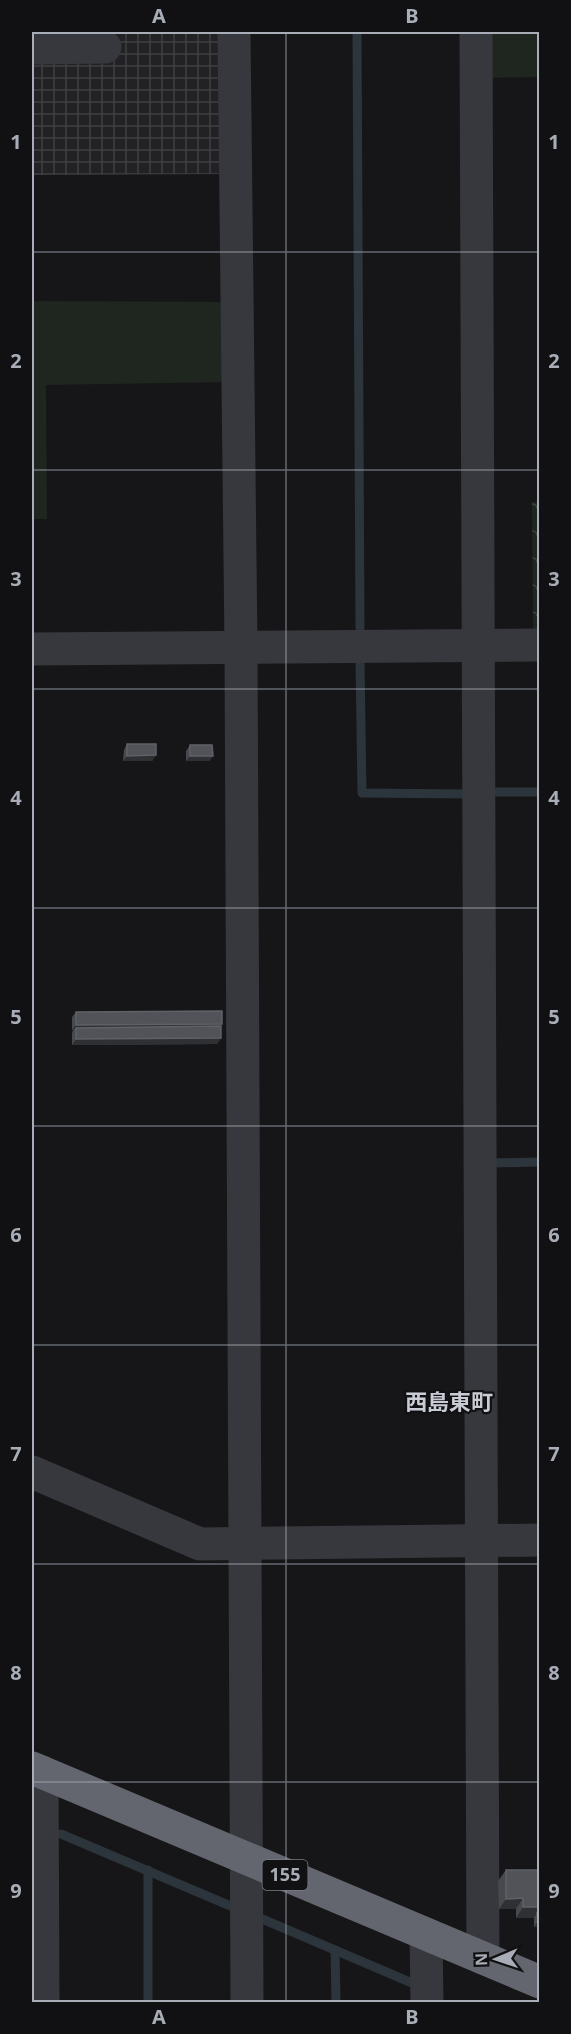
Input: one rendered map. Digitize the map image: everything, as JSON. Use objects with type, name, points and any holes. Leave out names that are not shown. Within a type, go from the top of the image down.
[{"type":"highway","name":"155","points":[[37,1770],[540,1982]]},
{"type":"street","points":[[234,32],[241,647],[247,2002]]},
{"type":"street","points":[[476,32],[483,1958]]},
{"type":"street","points":[[32,48],[105,47]]},
{"type":"street","points":[[32,649],[540,645]]},
{"type":"street","points":[[32,1472],[200,1544],[540,1540]]},
{"type":"street","points":[[37,1770],[43,2002]]},
{"type":"street","points":[[426,1934],[426,2002]]},
{"type":"shaded area","points":[[32,32],[228,32],[230,174],[32,175]]},
{"type":"green space","points":[[484,32],[539,32],[539,77],[485,78]]},
{"type":"green space","points":[[32,301],[231,302],[232,382],[46,385],[47,519],[32,519]]},
{"type":"green space","points":[[532,502],[539,502],[539,629],[533,629]]},
{"type":"building","points":[[127,744],[156,744],[156,755],[127,756]]},
{"type":"building","points":[[190,745],[212,745],[213,756],[190,756]]},
{"type":"building","points":[[222,1011],[222,1024],[76,1025],[76,1012]]},
{"type":"building","points":[[221,1026],[221,1038],[76,1039],[76,1028]]},
{"type":"building","points":[[506,1870],[540,1870],[540,1907],[523,1907],[523,1898],[506,1899]]},
{"type":"waterway","points":[[357,32],[360,628]]},
{"type":"waterway","points":[[360,660],[362,793],[470,794]]},
{"type":"waterway","points":[[489,792],[540,792]]},
{"type":"waterway","points":[[491,1163],[540,1162]]},
{"type":"waterway","points":[[61,1834],[240,1910]]},
{"type":"waterway","points":[[148,1870],[148,2002]]},
{"type":"waterway","points":[[260,1918],[412,1983]]},
{"type":"waterway","points":[[335,1950],[336,2002]]},
{"type":"district","name":"西島東町","points":[[449,1402]]}]
